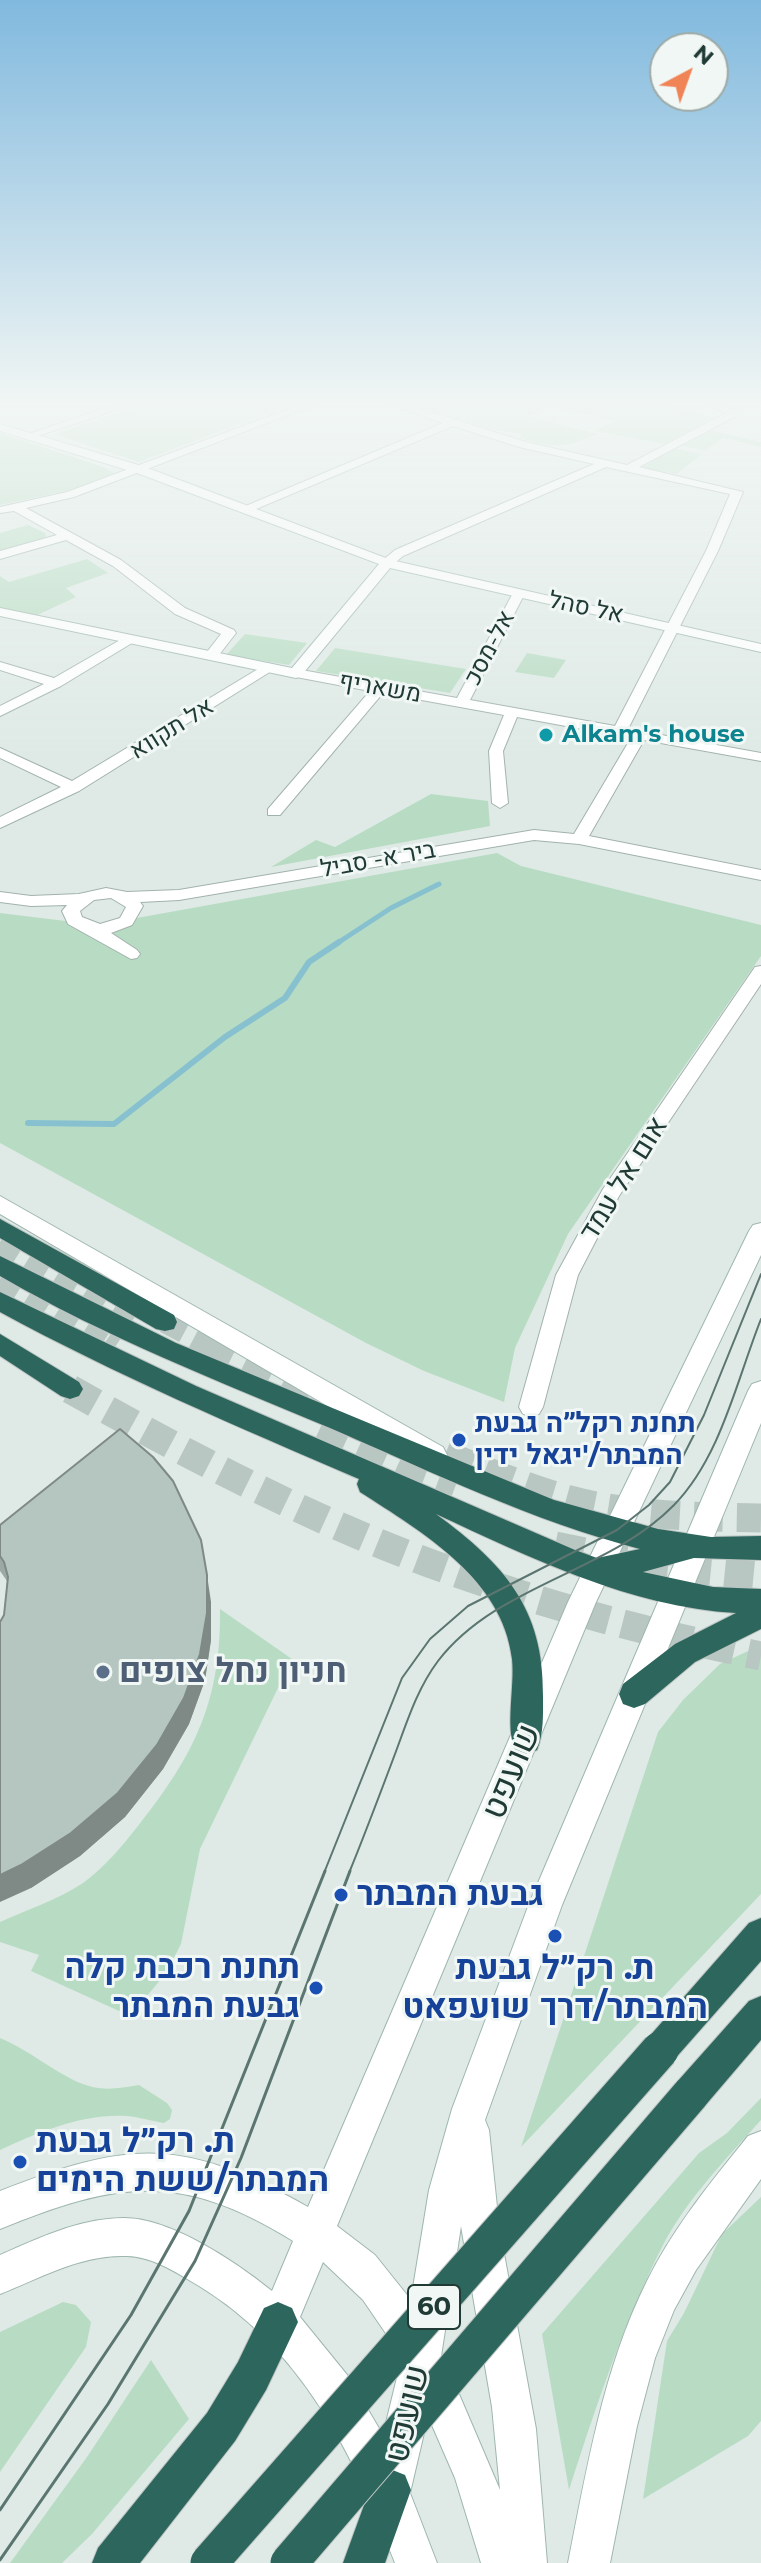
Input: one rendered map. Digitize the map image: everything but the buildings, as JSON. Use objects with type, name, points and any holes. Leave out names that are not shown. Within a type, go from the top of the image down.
[{"type":"highway","points":[[0,1227],[165,1322]]},
{"type":"highway","points":[[0,1265],[56,1297],[148,1341],[559,1513],[697,1549]]},
{"type":"highway","points":[[0,1301],[65,1338],[597,1570],[712,1599],[761,1602]]},
{"type":"highway","points":[[0,1343],[70,1389]]},
{"type":"highway","points":[[303,1443],[425,1522],[481,1570],[510,1603],[527,1660],[526,1740]]},
{"type":"highway","points":[[597,1570],[697,1549],[761,1548]]},
{"type":"highway","points":[[634,1694],[685,1653],[761,1615]]},
{"type":"highway","name":"60","points":[[209,2563],[761,1935]]},
{"type":"highway","name":"60","points":[[289,2563],[761,2013]]},
{"type":"highway","points":[[718,2062],[761,2028]]},
{"type":"highway","points":[[113,2563],[221,2427],[252,2376],[278,2322]]},
{"type":"highway","points":[[364,2563],[390,2490]]},
{"type":"street","points":[[44,522],[117,563],[180,611],[229,633],[210,657]]},
{"type":"street","name":"אל סהל","points":[[276,522],[387,563],[761,648]]},
{"type":"street","points":[[296,673],[387,563],[399,553],[471,522]]},
{"type":"street","points":[[620,731],[674,627],[723,522]]},
{"type":"street","points":[[0,555],[70,535]]},
{"type":"street","name":"אל-מסכ","points":[[461,703],[519,593]]},
{"type":"street","name":"משאריף","points":[[0,612],[210,657],[761,757]]},
{"type":"street","points":[[0,712],[127,640]]},
{"type":"street","points":[[0,666],[56,683]]},
{"type":"street","name":"אל תקווא","points":[[0,823],[74,788],[175,729],[268,667]]},
{"type":"street","points":[[274,812],[380,688]]},
{"type":"street","points":[[500,803],[496,751],[512,712]]},
{"type":"street","points":[[579,839],[640,735]]},
{"type":"street","points":[[0,752],[74,788]]},
{"type":"street","name":"ביר א- סביל","points":[[130,909],[179,895],[514,836],[579,839],[761,875]]},
{"type":"street","points":[[0,897],[31,901],[82,899],[104,893],[130,909]]},
{"type":"street","points":[[71,916],[73,907],[82,899]]},
{"type":"street","points":[[31,901],[71,916],[78,924],[135,953],[128,934],[130,909]]},
{"type":"street","points":[[93,929],[113,927],[130,909]]},
{"type":"street","name":"אום אל עמד","points":[[531,1407],[567,1275],[591,1228],[610,1194],[761,971]]},
{"type":"street","points":[[0,1204],[471,1476]]},
{"type":"street","name":"שועפט","points":[[278,2322],[597,1570],[761,1231]]},
{"type":"street","name":"שועפט","points":[[390,2490],[422,2356],[448,2190],[470,2109],[546,1904],[761,1391]]},
{"type":"street","points":[[470,2109],[472,2171],[519,2458],[526,2563]]},
{"type":"street","points":[[589,2563],[614,2440],[641,2344],[659,2298],[686,2249],[761,2149]]},
{"type":"street","points":[[0,2210],[89,2178],[154,2170],[203,2179],[229,2188],[315,2235],[361,2269],[386,2297],[422,2356],[475,2476],[502,2563]]},
{"type":"street","points":[[0,2275],[43,2255],[89,2240],[124,2236],[150,2240],[218,2273],[278,2322],[316,2362],[337,2393],[390,2490],[416,2563]]},
{"type":"green space","points":[[28,525],[45,533],[46,537],[0,552],[0,533]]},
{"type":"green space","points":[[87,559],[108,573],[66,588],[76,597],[33,617],[0,611],[0,576],[9,582]]},
{"type":"green space","points":[[245,634],[307,643],[289,665],[226,655]]},
{"type":"green space","points":[[335,648],[466,669],[450,693],[316,671]]},
{"type":"green space","points":[[527,653],[566,660],[554,678],[515,672]]},
{"type":"green space","points":[[431,794],[488,801],[490,826],[271,867],[316,840],[335,847]]},
{"type":"green space","points":[[497,853],[521,866],[761,925],[761,956],[568,1234],[515,1348],[504,1402],[424,1371],[366,1343],[0,1143],[0,913],[98,925]]},
{"type":"green space","points":[[220,1609],[292,1659],[200,1849],[181,1944],[166,1973],[138,2006],[119,2011],[31,1971],[39,1955],[0,1942],[0,1922],[83,1883],[119,1849],[158,1800],[189,1750],[210,1699],[216,1672]]},
{"type":"green space","points":[[761,1645],[761,1894],[521,2147],[658,1732],[683,1700],[720,1664]]},
{"type":"green space","points":[[0,2038],[89,2086],[107,2089],[139,2085],[167,2103],[172,2110],[170,2119],[164,2123],[127,2116],[94,2118],[46,2131],[0,2150]]},
{"type":"green space","points":[[761,2098],[761,2120],[695,2196],[663,2245],[623,2335],[569,2490],[542,2334],[699,2153],[727,2133]]},
{"type":"green space","points":[[761,2197],[761,2421],[748,2436],[643,2499],[667,2341],[722,2234]]},
{"type":"green space","points":[[63,2302],[76,2305],[91,2322],[86,2347],[0,2472],[0,2332]]},
{"type":"green space","points":[[151,2360],[189,2419],[92,2534],[62,2563],[10,2563],[87,2457]]},
{"type":"waterway","points":[[336,944],[391,908],[439,884]]},
{"type":"waterway","points":[[28,1123],[114,1124],[225,1037],[285,998],[309,962],[336,944]]},
{"type":"tunnel","points":[[0,1242],[134,1325]]},
{"type":"tunnel","points":[[0,1279],[107,1346]]},
{"type":"tunnel","points":[[165,1322],[210,1346]]},
{"type":"tunnel","points":[[206,1344],[210,1346]]},
{"type":"tunnel","points":[[107,1346],[113,1350]]},
{"type":"tunnel","points":[[210,1346],[344,1413]]},
{"type":"tunnel","points":[[70,1389],[276,1498],[437,1566],[592,1616],[761,1656]]},
{"type":"tunnel","points":[[322,1424],[409,1464],[457,1482]]},
{"type":"tunnel","points":[[445,1455],[538,1490],[596,1506],[657,1514],[761,1518]]},
{"type":"tunnel","points":[[555,1546],[649,1565],[761,1576]]},
{"type":"tram line","points":[[324,1873],[402,1678],[430,1639],[468,1606],[617,1530],[649,1505],[670,1482],[704,1415],[761,1274]]},
{"type":"tram line","points":[[349,1873],[413,1706],[438,1661],[462,1635],[490,1614],[618,1547],[674,1505],[690,1486],[716,1441],[761,1319]]},
{"type":"tram line","points":[[0,2510],[131,2315],[189,2211],[325,1871]]},
{"type":"tram line","points":[[0,2560],[108,2404],[195,2261],[241,2158],[350,1871]]},
{"type":"place","name":"Alkam's house","points":[[546,735]]},
{"type":"place","name":"תחנת רקל״ה גבעת המבתר/'יגאל ידין","points":[[459,1440]]},
{"type":"place","name":"חניון נחל צופים","points":[[103,1672]]},
{"type":"place","name":"גבעת המבתר","points":[[341,1895]]},
{"type":"place","name":"ת. רק״ל גבעת המבתר/דרך שועפאט","points":[[555,1936]]},
{"type":"place","name":"תחנת רכבת קלה גבעת המבתר","points":[[316,1988]]},
{"type":"place","name":"ת. רק״ל גבעת המבתר/ששת הימים","points":[[20,2162]]}]
